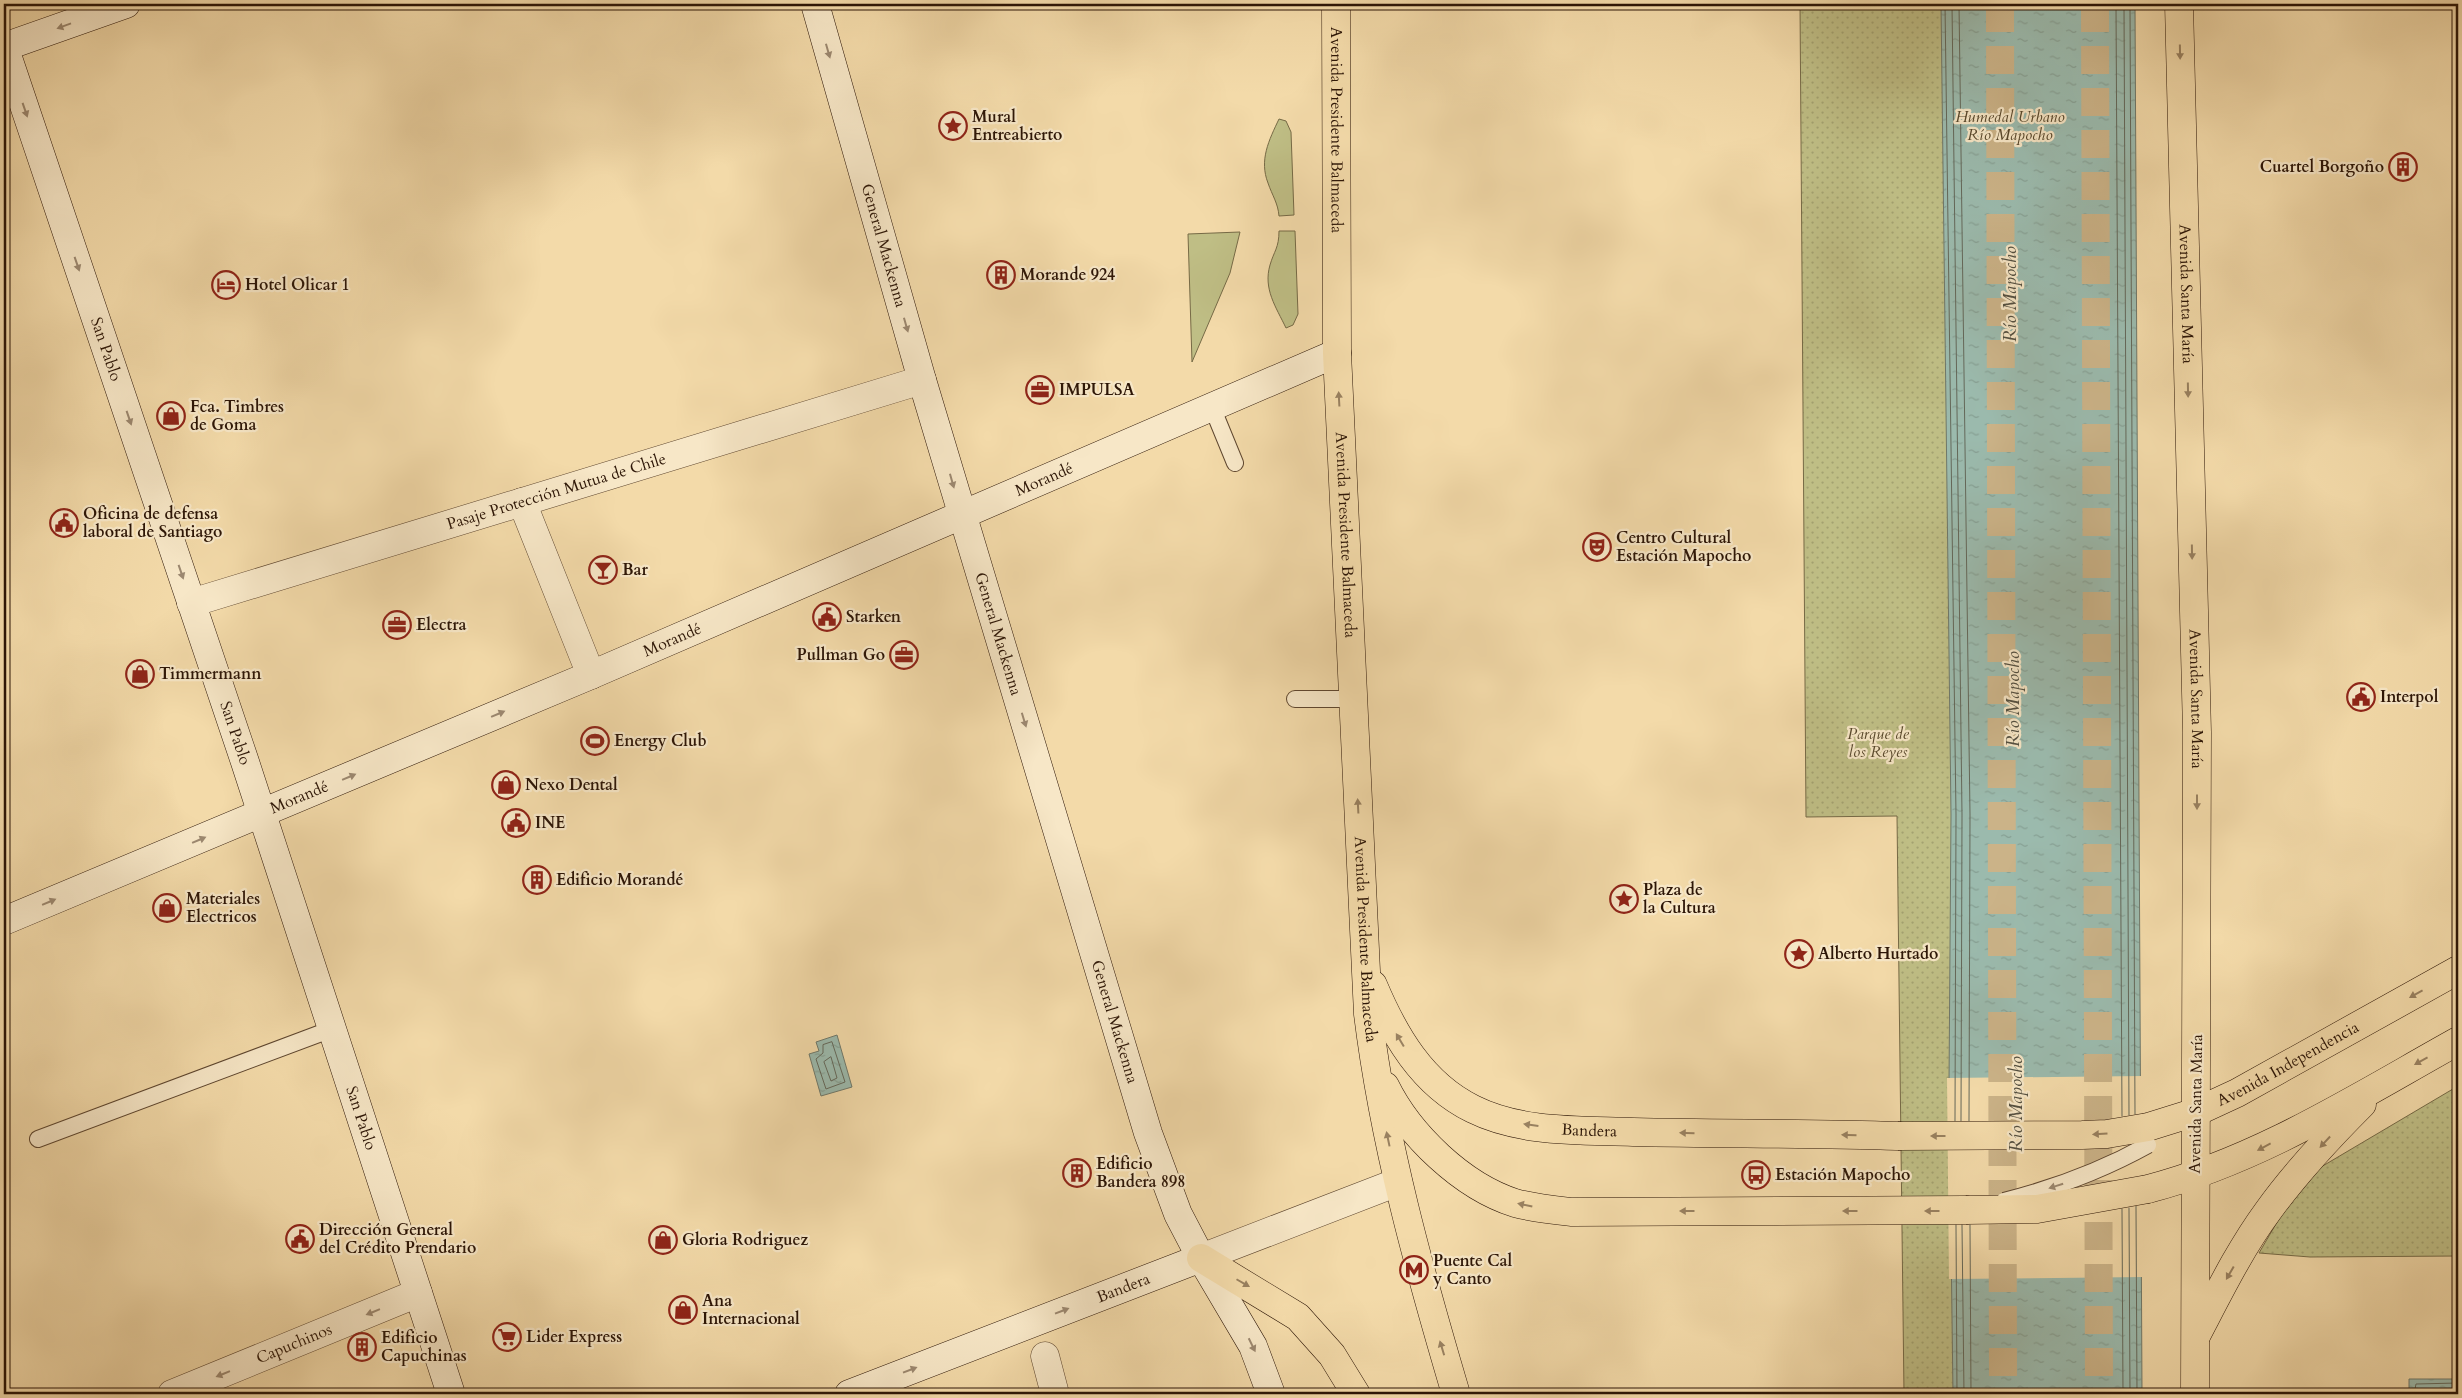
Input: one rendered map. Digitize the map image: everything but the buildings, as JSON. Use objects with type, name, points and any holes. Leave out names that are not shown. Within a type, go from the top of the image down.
[{"type":"main road","name":"Avenida Presidente Balmaceda","points":[[1336,4],[1337,353],[1365,960],[1374,1065],[1398,1182],[1420,1269],[1456,1394]]},
{"type":"main road","name":"Avenida Santa María","points":[[2179,4],[2197,732],[2195,1394]]},
{"type":"main road","name":"Bandera","points":[[1365,960],[1383,1009],[1402,1045],[1427,1077],[1450,1096],[1491,1118],[1562,1130],[1898,1136]]},
{"type":"main road","name":"Avenida Independencia","points":[[1898,1136],[2148,1136],[2268,1076],[2458,970]]},
{"type":"main road","points":[[1374,1065],[1395,1106],[1414,1132],[1434,1153],[1491,1193],[1516,1203],[1572,1212],[2037,1209],[2148,1189],[2195,1176],[2254,1152],[2458,1041]]},
{"type":"main road","points":[[2195,1336],[2249,1239],[2267,1212],[2312,1156],[2384,1082]]},
{"type":"main road","points":[[1201,1258],[1298,1317],[1332,1355],[1356,1394]]},
{"type":"street","points":[[4,47],[126,4]]},
{"type":"street","name":"General Mackenna","points":[[814,4],[922,380],[1148,1133],[1172,1200],[1201,1258],[1253,1346],[1271,1394]]},
{"type":"street","name":"San Pablo","points":[[4,47],[262,813],[451,1394]]},
{"type":"street","name":"Morandé","points":[[4,921],[591,675],[1337,353]]},
{"type":"street","name":"Pasaje Protección Mutua de Chile","points":[[191,603],[922,380]]},
{"type":"street","points":[[522,502],[591,675]]},
{"type":"street","name":"Bandera","points":[[849,1394],[1398,1182]]},
{"type":"street","name":"Capuchinos","points":[[172,1394],[418,1293]]},
{"type":"street","points":[[1045,1356],[1055,1394]]},
{"type":"lane","points":[[1212,407],[1235,463]]},
{"type":"lane","points":[[1295,699],[1353,699]]},
{"type":"lane","points":[[38,1139],[332,1029]]},
{"type":"lane","points":[[1966,1210],[2066,1183],[2125,1158],[2148,1136]]},
{"type":"green space","name":"Humedal Urbano Río Mapocho","points":[[1800,4],[2131,4],[2137,1394],[1904,1394],[1897,816],[1806,817]]},
{"type":"green space","points":[[1279,119],[1286,121],[1291,132],[1294,215],[1279,216],[1265,175],[1266,150]]},
{"type":"green space","points":[[1279,231],[1295,231],[1298,314],[1293,325],[1286,328],[1272,298],[1268,282],[1268,274],[1277,246]]},
{"type":"green space","points":[[1240,232],[1230,273],[1192,362],[1188,234]]},
{"type":"green space","points":[[2458,1086],[2458,1256],[2310,1257],[2259,1253],[2280,1217],[2321,1167]]},
{"type":"water","name":"Humedal Urbano Río Mapocho","points":[[1941,4],[2135,4],[2142,1394],[1953,1394],[1949,1084],[1951,815]]},
{"type":"water","points":[[837,1035],[852,1087],[821,1096],[809,1054],[819,1051],[816,1042]]},
{"type":"water","points":[[2409,1379],[2458,1379],[2458,1394],[2409,1394]]},
{"type":"pier","points":[[2143,1076],[2144,1277],[1949,1279],[1947,1078]]},
{"type":"tunnel","points":[[2000,4],[2003,1394]]},
{"type":"tunnel","points":[[2095,4],[2099,1394]]},
{"type":"place","name":"Mural Entreabierto","points":[[953,126]]},
{"type":"place","name":"Cuartel Borgoño","points":[[2403,167]]},
{"type":"place","name":"Morande 924","points":[[1001,275]]},
{"type":"place","name":"Hotel Olicar 1","points":[[226,285]]},
{"type":"place","name":"IMPULSA","points":[[1040,390]]},
{"type":"place","name":"Fca. Timbres de Goma","points":[[171,416]]},
{"type":"place","name":"Oficina de defensa laboral de Santiago","points":[[64,523]]},
{"type":"place","name":"Centro Cultural Estación Mapocho","points":[[1597,547]]},
{"type":"place","name":"Bar","points":[[603,570]]},
{"type":"place","name":"Starken","points":[[827,617]]},
{"type":"place","name":"Electra","points":[[397,625]]},
{"type":"place","name":"Pullman Go","points":[[904,655]]},
{"type":"place","name":"Timmermann","points":[[140,674]]},
{"type":"place","name":"Interpol","points":[[2361,697]]},
{"type":"place","name":"Energy Club","points":[[595,741]]},
{"type":"place","name":"Nexo Dental","points":[[506,785]]},
{"type":"place","name":"INE","points":[[516,823]]},
{"type":"place","name":"Edificio Morandé","points":[[537,880]]},
{"type":"place","name":"Plaza de la Cultura","points":[[1624,899]]},
{"type":"place","name":"Materiales Electricos","points":[[167,908]]},
{"type":"place","name":"Alberto Hurtado","points":[[1799,954]]},
{"type":"place","name":"Edificio Bandera 898","points":[[1077,1173]]},
{"type":"place","name":"Estación Mapocho","points":[[1756,1175]]},
{"type":"place","name":"Dirección General del Crédito Prendario","points":[[300,1239]]},
{"type":"place","name":"Gloria Rodriguez","points":[[663,1240]]},
{"type":"place","name":"Puente Cal y Canto","points":[[1414,1270]]},
{"type":"place","name":"Ana Internacional","points":[[683,1310]]},
{"type":"place","name":"Lider Express","points":[[507,1337]]},
{"type":"place","name":"Edificio Capuchinas","points":[[362,1347]]},
{"type":"water label","name":"Río Mapocho","points":[[2010,294]]},
{"type":"water label","name":"Río Mapocho","points":[[2013,699]]},
{"type":"water label","name":"Río Mapocho","points":[[2016,1104]]},
{"type":"park label","name":"Parque de los Reyes","points":[[1878,743]]}]
